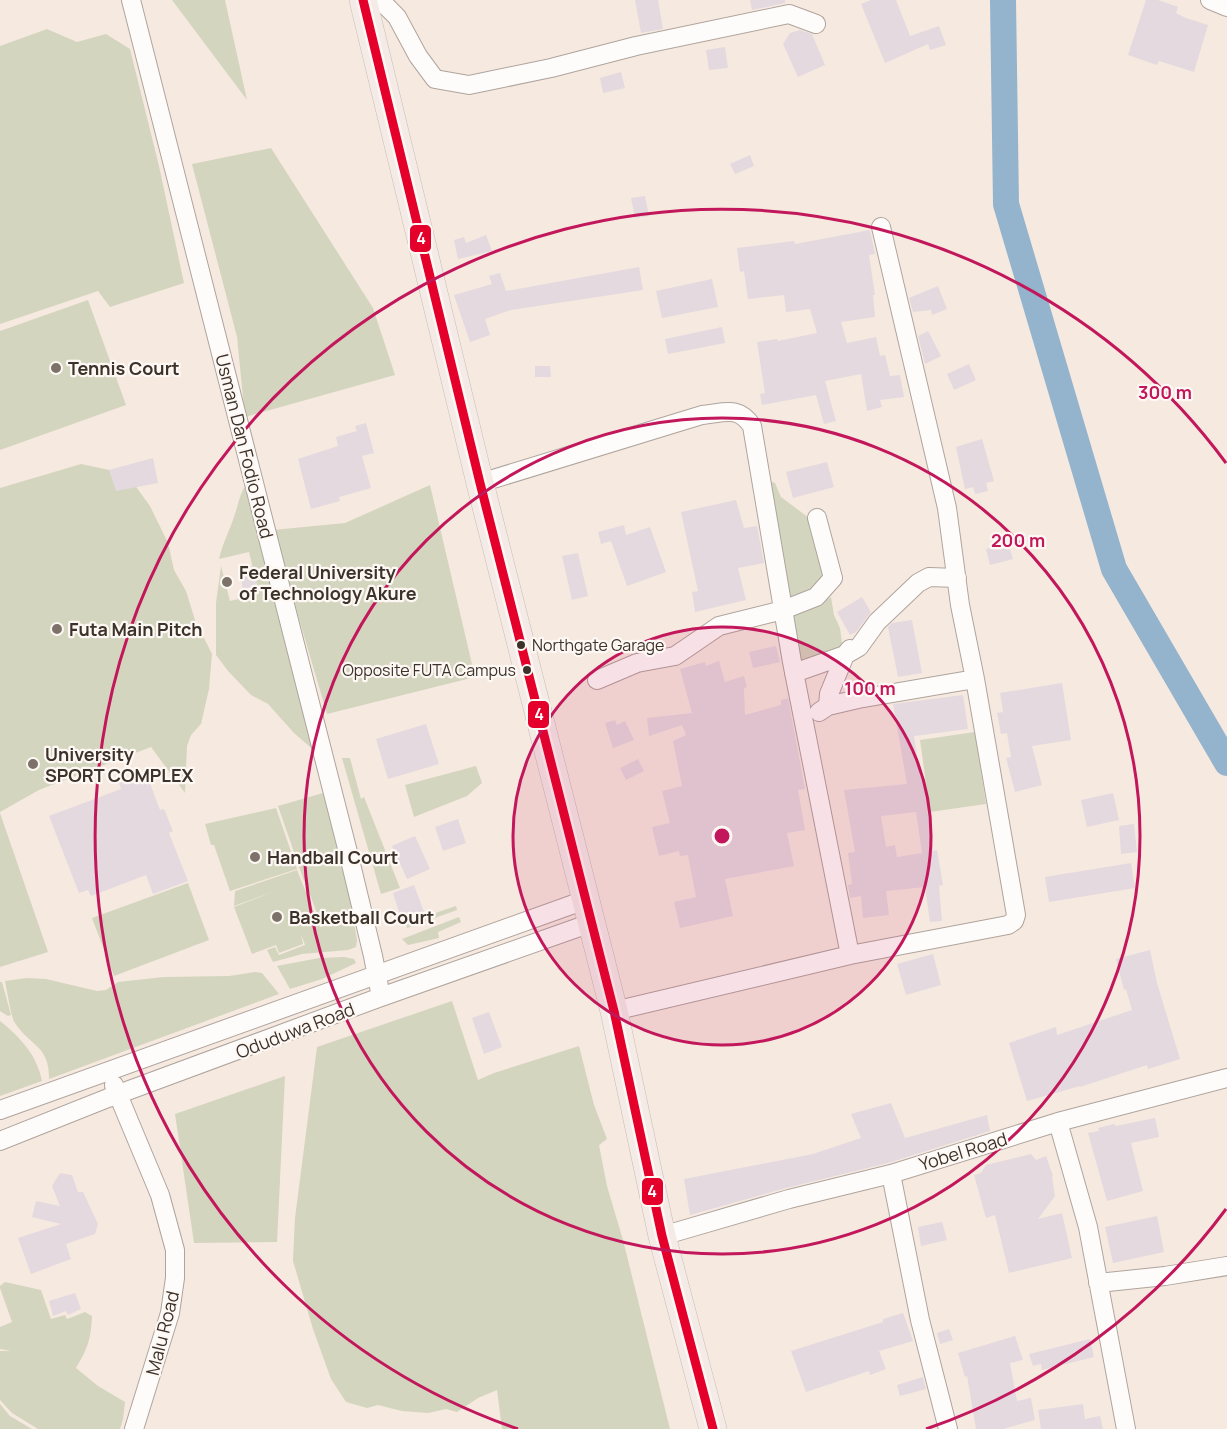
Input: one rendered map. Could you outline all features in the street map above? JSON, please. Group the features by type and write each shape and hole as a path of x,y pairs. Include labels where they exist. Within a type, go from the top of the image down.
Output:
{"highway":[{"path":"378,1 371,33 480,483 614,1011 662,1236 713,1429"}],"street":[{"name":"Usman Dan Fodio Road","path":"132,0 350,860 381,997"},
{"path":"1210,0 1227,7"},
{"path":"378,1 397,17 418,56 435,79 470,85 551,68 636,46 789,14 816,24"},
{"path":"614,1011 850,956 1008,926 1014,921 1016,915 965,632 947,508 881,227"},
{"path":"480,483 702,415 736,411 745,415 752,426 783,610 850,956"},
{"path":"597,680 637,663 675,656 719,626 783,610 816,597 833,578 817,518"},
{"path":"828,706 829,694 852,651 877,622 918,583 929,577 957,578"},
{"path":"795,673 852,651"},
{"path":"806,726 828,706 975,679"},
{"path":"0,1110 516,926 588,912"},
{"name":"Oduduwa Road","path":"0,1141 522,946 588,912"},
{"path":"516,926 522,946"},
{"name":"Malu Road","path":"109,1072 136,1133 169,1223 175,1250 175,1278 170,1313 134,1429"},
{"name":"Yobel Road","path":"662,1236 789,1199 891,1174 1058,1122 1227,1078"},
{"path":"1058,1122 1088,1227 1126,1429"},
{"path":"891,1174 920,1320 948,1429"},
{"path":"1098,1283 1227,1266"}],"green space":[{"path":"172,0 225,0 247,100"},
{"path":"47,29 77,42 106,34 130,49 159,166 184,283 110,307 98,291 0,324 0,46"},
{"path":"271,148 373,308 395,375 245,417 237,337 192,164"},
{"name":"Tennis Court","path":"88,300 126,405 0,450 0,331"},
{"path":"81,464 119,472 134,484 150,506 168,543 174,570 186,591 195,620 212,654 209,689 201,724 191,735 187,746 185,793 151,747 39,790 0,812 0,488"},
{"path":"764,479 775,483 781,497 813,521 830,579 786,606"},
{"path":"247,483 317,753 294,733 268,704 251,695 216,655 216,603 221,566 230,601 259,594 249,552 219,559 241,494"},
{"path":"430,485 475,677 327,714 273,530 345,523"},
{"path":"831,597 834,615 840,628 843,651 797,669 786,614 816,605"},
{"path":"975,732 986,804 930,812 920,740"},
{"path":"342,758 350,758 361,799 364,797 400,888 381,894"},
{"path":"476,766 482,783 467,796 414,817 405,785"},
{"path":"323,793 350,899 357,940 356,947 348,950 302,954 273,962 267,950 275,947 279,955 305,945 301,934 303,944 279,953 276,945 252,954 234,907 278,890 234,906 235,891 297,870 320,927 322,927 278,806"},
{"name":"Handball Court","path":"276,808 297,869 230,891 205,824"},
{"path":"0,813 48,952 0,967"},
{"path":"188,883 209,940 114,976 92,918"},
{"path":"456,906 457,910 407,928 406,923"},
{"path":"459,917 461,922 438,932 439,938 408,945 402,939"},
{"path":"319,958 354,959 356,963 322,979 290,989 277,966"},
{"path":"262,973 279,994 49,1079 43,1053 21,1031 14,1020 5,981 27,978 46,979 97,991 106,990 118,982 164,977 229,976"},
{"path":"0,982 2,982 11,1015 8,1016 0,1011"},
{"path":"452,1001 478,1080 579,1046 594,1105 607,1139 599,1145 607,1186 623,1240 670,1429 502,1429 497,1390 478,1398 457,1412 446,1409 428,1413 402,1411 378,1405 367,1408 346,1402 331,1379 313,1329 293,1261 295,1218 317,1047"},
{"path":"0,1021 27,1047 40,1072 42,1081 0,1096"},
{"path":"285,1076 277,1242 194,1243 175,1114"},
{"path":"5,1282 41,1290 51,1319 65,1315 67,1319 85,1312 92,1316 88,1343 76,1368 98,1386 125,1402 120,1429 38,1429 12,1413 0,1400 0,1351 11,1351 0,1349 0,1327 12,1322 0,1288"},
{"path":"0,1404 10,1416 32,1429 0,1429"}],"building":[{"path":"635,0 658,0 663,29 641,33"},
{"path":"750,0 785,0 785,3 752,10"},
{"path":"871,0 896,0 910,36 939,26 946,45 930,50 928,44 885,63 861,4"},
{"path":"1146,0 1158,0 1178,7 1176,13 1208,25 1194,72 1159,61 1157,65 1128,55"},
{"path":"800,30 812,34 825,65 798,77 783,44 790,33"},
{"path":"725,47 728,68 709,70 706,50"},
{"path":"621,72 625,88 603,93 600,78"},
{"path":"750,155 754,166 735,174 730,164"},
{"path":"645,196 649,216 635,218 631,198"},
{"path":"870,230 875,254 869,255 875,295 873,295 875,317 841,322 847,343 876,337 880,356 885,355 890,376 900,375 904,397 880,400 882,407 867,411 861,374 825,381 836,421 824,424 816,395 762,405 760,394 765,393 757,342 777,339 778,341 817,333 810,309 786,312 784,295 748,299 744,271 740,272 737,248 794,241 795,244"},
{"path":"486,235 492,251 458,259 454,240 464,237 466,243"},
{"path":"639,267 643,290 511,310 485,319 490,335 470,342 454,295 492,284 489,276 500,273 506,291"},
{"path":"712,279 718,307 662,318 656,291"},
{"path":"938,286 947,309 932,315 931,310 913,312 909,298"},
{"path":"722,327 725,343 668,354 665,339"},
{"path":"928,331 941,356 925,364 918,336"},
{"path":"969,364 976,380 954,390 947,374"},
{"path":"535,366 550,366 551,377 535,377"},
{"path":"366,423 374,453 362,456 371,488 339,497 340,501 311,509 298,459 338,446 336,437 357,431 355,426"},
{"path":"982,439 994,481 986,483 988,491 975,494 973,487 965,489 956,447"},
{"path":"153,458 158,483 116,491 109,470"},
{"path":"827,462 834,487 793,498 786,472"},
{"path":"736,500 744,528 757,526 764,563 738,568 746,600 695,612 692,592 698,591 681,512"},
{"path":"624,525 626,535 650,527 666,572 627,586 611,541 601,544 598,532"},
{"path":"1008,543 1013,559 990,565 986,549"},
{"path":"578,553 588,596 572,600 562,556"},
{"path":"252,566 257,586 243,589 239,569"},
{"path":"862,597 871,612 856,632 850,635 837,612"},
{"path":"912,620 922,673 898,677 888,627 892,623"},
{"path":"776,646 780,662 753,668 749,652"},
{"path":"719,661 725,682 744,676 747,687 744,688 745,715 781,705 781,700 788,698 805,789 798,790 805,830 787,833 794,866 725,879 733,916 680,928 674,902 696,897 688,855 680,856 679,851 659,856 652,827 670,823 662,791 682,786 673,741 686,735 682,725 649,736 647,718 692,713 680,669 705,662 706,666"},
{"path":"1062,683 1071,740 1032,746 1042,785 1015,792 1006,758 1011,757 1007,733 1001,734 997,713 1003,712 1000,693"},
{"path":"963,695 968,729 914,736 920,777 923,777 930,807 927,808 933,851 937,850 943,885 939,886 942,921 930,922 925,887 886,891 889,915 863,918 861,896 850,898 848,885 852,884 848,853 855,852 844,790 907,784 893,704","holes":["916,812 922,853 897,857 895,845 886,847 881,816"]},
{"path":"615,720 617,725 625,721 634,740 613,748 605,723"},
{"path":"426,724 439,764 388,779 376,739"},
{"path":"638,759 644,771 626,780 620,768"},
{"path":"131,778 134,784 148,778 160,810 164,809 173,831 169,833 188,881 153,894 146,875 91,896 88,890 79,893 49,816 121,789 119,783"},
{"path":"1113,793 1119,820 1087,827 1081,800"},
{"path":"458,819 466,843 443,851 435,827"},
{"path":"1134,824 1137,852 1121,854 1119,826"},
{"path":"415,836 430,869 407,879 392,846"},
{"path":"1131,863 1135,888 1049,902 1045,877"},
{"path":"414,885 424,912 402,921 393,893"},
{"path":"1150,950 1157,983 1180,1059 1148,1069 1147,1065 1080,1087 1027,1101 1009,1043 1056,1027 1057,1035 1132,1010 1116,959"},
{"path":"933,954 941,985 906,995 897,964"},
{"path":"489,1012 502,1047 484,1054 472,1018"},
{"path":"891,1103 905,1138 987,1115 990,1131 888,1163 690,1215 684,1179 813,1154 861,1138 851,1114"},
{"path":"1155,1118 1159,1137 1131,1143 1143,1191 1107,1201 1088,1133 1114,1124 1116,1126"},
{"path":"1031,1154 1036,1160 1046,1156 1053,1176 1055,1196 1038,1219 1062,1213 1072,1258 1009,1273 995,1215 986,1218 974,1175 981,1173 986,1165"},
{"path":"60,1173 72,1175 78,1192 83,1192 98,1224 95,1234 66,1244 71,1259 31,1274 18,1238 61,1224 32,1217 36,1201 60,1206 52,1186"},
{"path":"1157,1216 1164,1252 1113,1263 1105,1227"},
{"path":"942,1222 947,1240 921,1246 918,1227"},
{"path":"75,1293 81,1309 68,1315 66,1311 53,1316 49,1301"},
{"path":"903,1313 913,1341 879,1351 886,1369 870,1375 869,1371 806,1392 791,1351 883,1322 883,1319"},
{"path":"949,1329 953,1340 940,1344 937,1333"},
{"path":"1015,1336 1023,1360 1010,1363 1017,1401 1031,1398 1035,1420 1003,1429 976,1429 967,1376 965,1377 958,1353"},
{"path":"1090,1339 1094,1357 1042,1370 1041,1364 1033,1366 1029,1354"},
{"path":"923,1377 926,1389 900,1396 897,1385"},
{"path":"1083,1404 1085,1419 1100,1416 1103,1429 1041,1429 1038,1410"}],"waterway":[{"path":"1003,0 1006,204 1114,569 1227,763"}],"transit line":[{"name":"4","path":"363,0 480,483 614,1011 662,1236 713,1429"}],"place":[{"name":"Tennis Court","path":"56,368"},
{"name":"Federal University of Technology Akure","path":"227,582"},
{"name":"Futa Main Pitch","path":"57,629"},
{"name":"Northgate Garage","path":"521,645"},
{"name":"Opposite FUTA Campus","path":"527,670"},
{"name":"University SPORT COMPLEX","path":"33,764"},
{"name":"Handball Court","path":"255,857"},
{"name":"Basketball Court","path":"277,917"}]}
